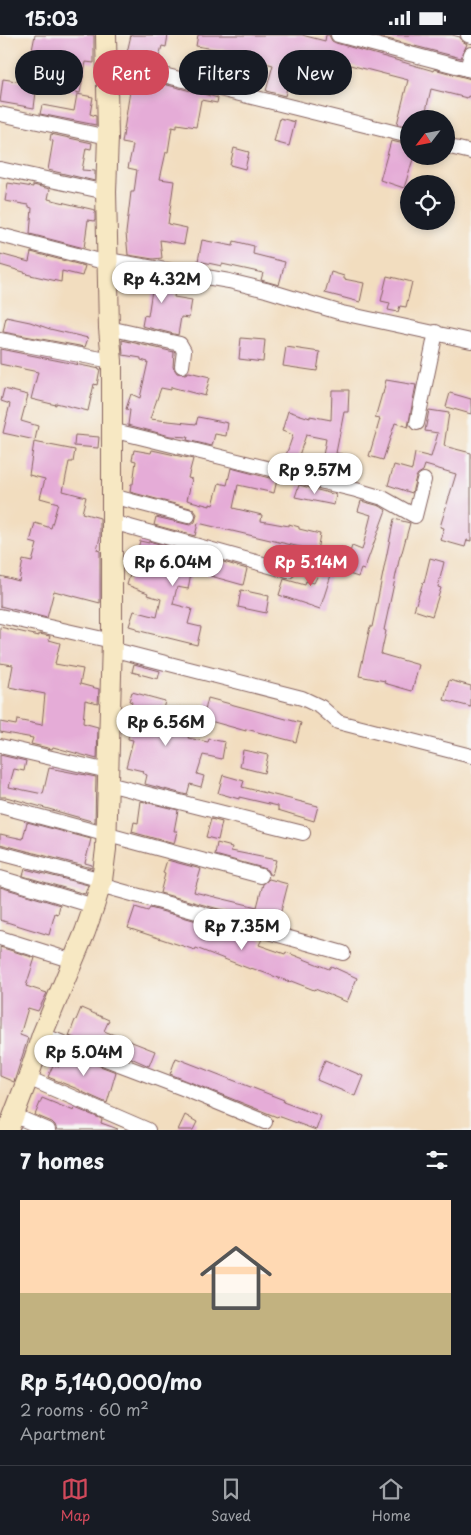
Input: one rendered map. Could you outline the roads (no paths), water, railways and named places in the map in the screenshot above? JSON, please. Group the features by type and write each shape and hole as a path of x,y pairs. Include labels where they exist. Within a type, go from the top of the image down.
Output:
{"street":[{"path":"106,35 106,50"},
{"path":"338,35 469,69 471,54"},
{"path":"169,77 400,134"},
{"path":"48,1130 11,1123 42,1035 94,906 101,882 107,835 111,645 112,361 106,192 107,95"},
{"path":"0,114 108,137"},
{"path":"455,148 471,152"},
{"path":"0,169 106,192"},
{"path":"0,235 108,261 229,281 342,313 471,341"},
{"path":"110,328 180,344 184,351 182,366"},
{"path":"417,423 436,332"},
{"path":"0,340 112,361"},
{"path":"112,430 356,490 383,498 415,516 424,481"},
{"path":"112,496 188,517"},
{"path":"112,522 288,571"},
{"path":"0,617 111,645 302,698 321,707 338,722 471,756"},
{"path":"0,746 303,833"},
{"path":"0,806 261,876"},
{"path":"0,853 343,953"},
{"path":"0,878 94,906"},
{"path":"0,938 73,961"},
{"path":"42,1035 186,1089 265,1122"},
{"path":"28,1078 148,1130"}]}
